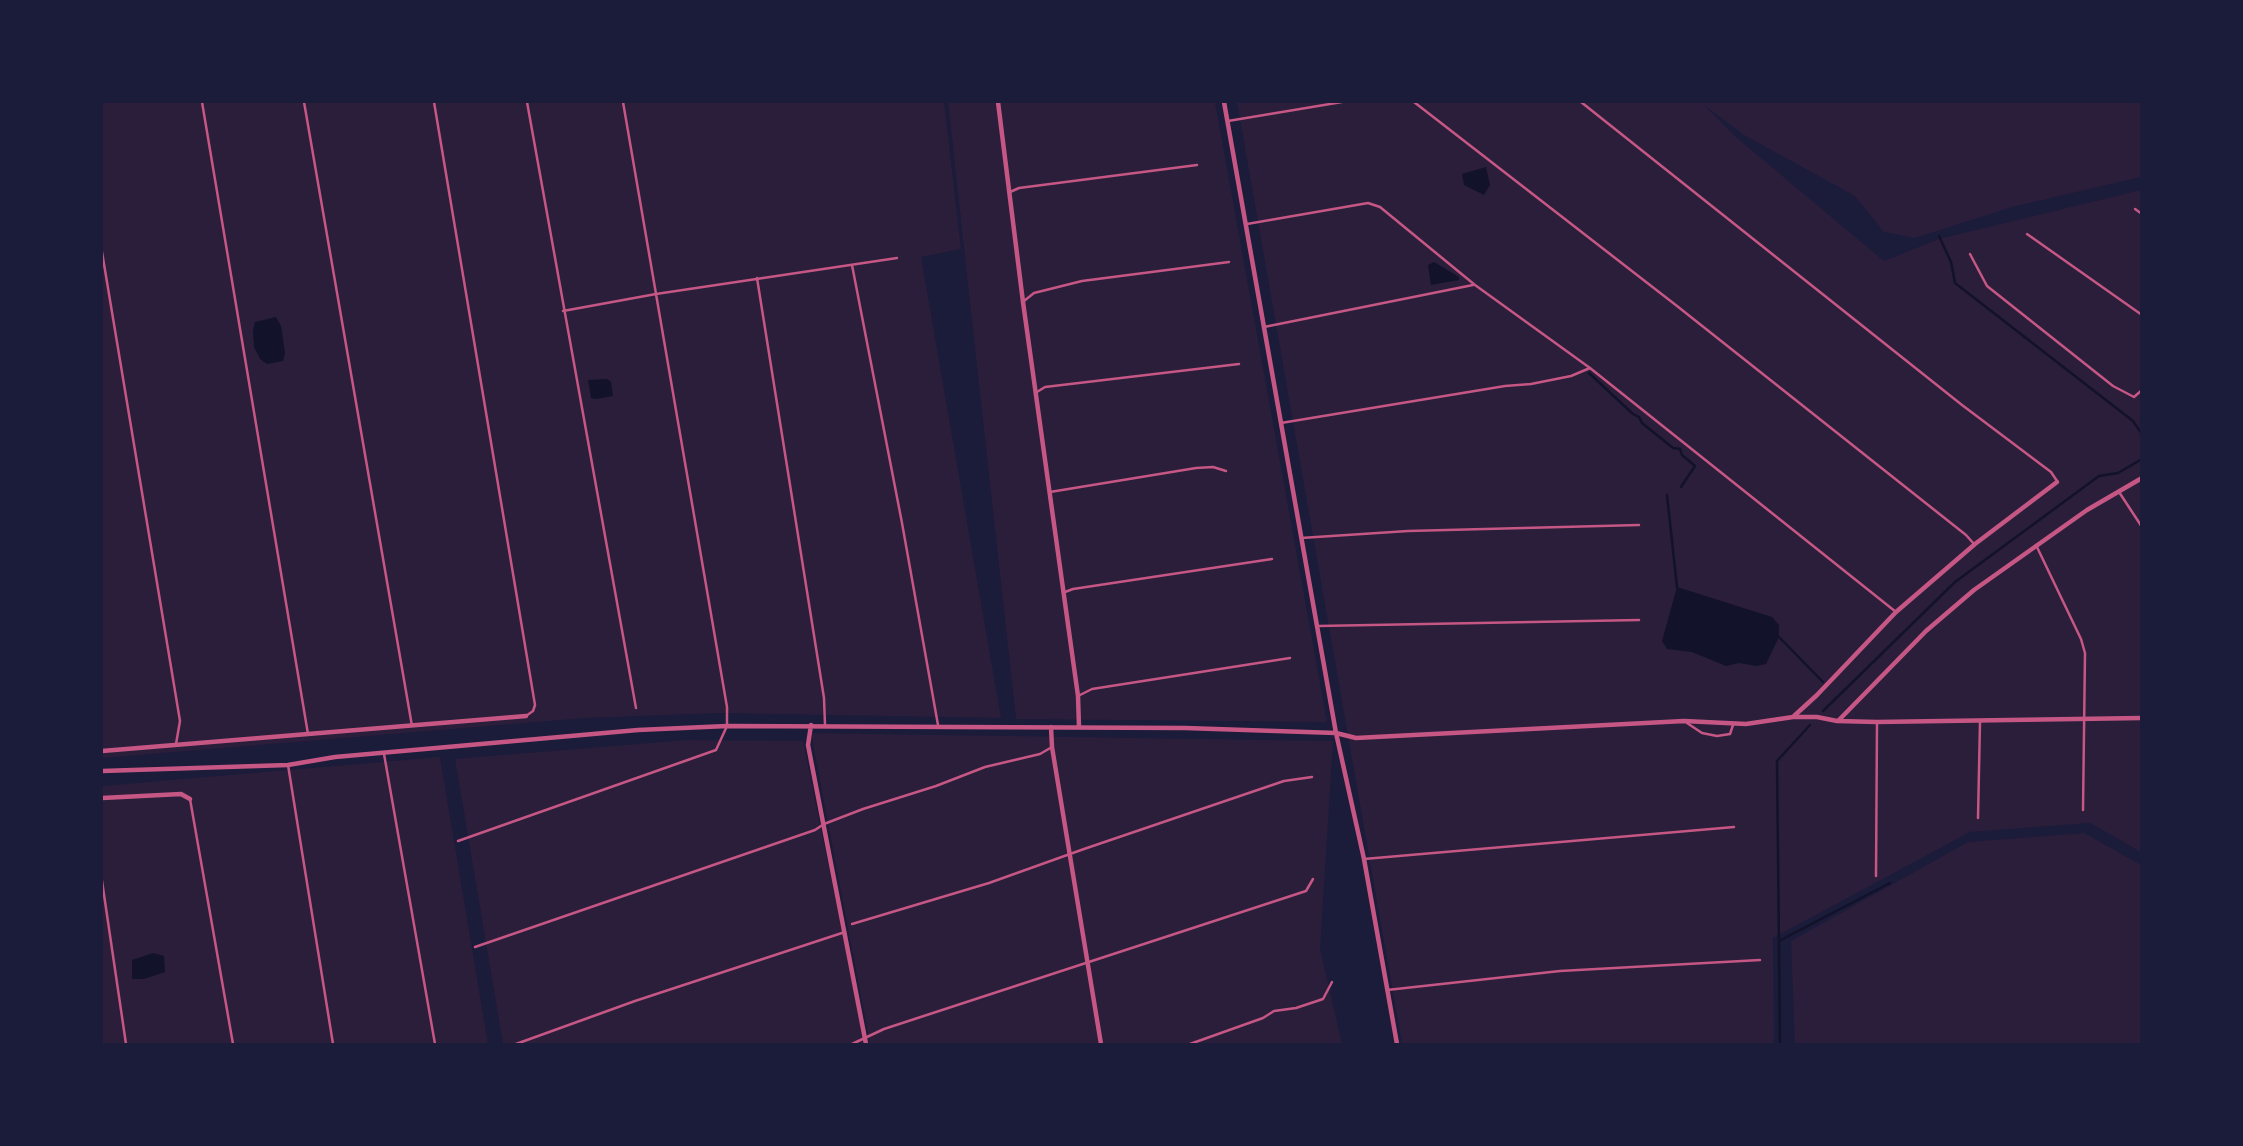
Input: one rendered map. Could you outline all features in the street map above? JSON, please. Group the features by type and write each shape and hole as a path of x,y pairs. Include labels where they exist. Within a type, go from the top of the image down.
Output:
{"street":[{"path":"998,102 1078,695 1079,727"},
{"path":"1224,102 1336,733 1364,859 1397,1045"},
{"path":"1837,721 1926,631 1974,590 2036,545 2141,478"},
{"path":"1793,717 1895,612 1975,544 2057,482"},
{"path":"102,751 526,716"},
{"path":"102,771 288,765 335,757 638,730 727,726 1079,727 1336,733 1356,738 1684,721 1768,722 1793,717 1877,722 2141,718"},
{"path":"811,725 808,746 866,1042"},
{"path":"1051,727 1052,747 1101,1045"},
{"path":"102,798 181,794 190,799"}],"lane":[{"path":"202,102 308,734"},
{"path":"304,102 412,726"},
{"path":"434,102 535,705 533,712 526,716"},
{"path":"527,102 636,708"},
{"path":"458,841 716,750 727,726 725,693 624,102 629,102"},
{"path":"1228,121 1342,102"},
{"path":"1414,102 1975,544"},
{"path":"1581,102 1962,405 2051,472 2057,482"},
{"path":"1009,192 1019,188 1197,165"},
{"path":"1247,225 1368,203 1380,207 1475,285 1590,368 1895,612"},
{"path":"2135,209 2141,214"},
{"path":"2027,234 2141,315"},
{"path":"102,252 180,721 176,744"},
{"path":"1970,254 1987,286 2102,378 2134,397 2141,390"},
{"path":"563,311 656,294 897,258"},
{"path":"1023,302 1034,293 1082,281 1229,262"},
{"path":"852,265 938,726"},
{"path":"757,278 824,698 825,725"},
{"path":"1264,327 1475,285"},
{"path":"1037,392 1045,387 1239,364"},
{"path":"1281,423 1531,384 1571,376 1590,368"},
{"path":"1049,492 1196,468 1213,467 1226,471"},
{"path":"2119,492 2141,527"},
{"path":"1301,538 1421,530 1639,525"},
{"path":"2036,545 2081,639 2085,653 2083,810"},
{"path":"1064,593 1073,589 1272,559"},
{"path":"1318,626 1639,620"},
{"path":"1078,695 1092,689 1290,658"},
{"path":"1684,721 1702,733 1717,737 1730,734 1734,723"},
{"path":"1876,876 1877,722"},
{"path":"1978,818 1980,722"},
{"path":"475,947 815,830 824,824 985,767 1040,754 1052,747"},
{"path":"384,754 435,1045"},
{"path":"288,765 333,1045"},
{"path":"852,924 989,883 1284,782 1312,777"},
{"path":"190,799 233,1045"},
{"path":"1364,859 1734,827"},
{"path":"852,1045 866,1042 884,1029 1306,891 1313,879"},
{"path":"102,880 127,1045"},
{"path":"516,1045 635,1000 845,932"},
{"path":"1387,990 1560,971 1760,960"},
{"path":"1190,1045 1263,1018 1274,1011 1322,999 1332,982"}],"shaded area":[{"path":"102,102 944,102 961,249 921,257 1001,718 720,713 585,718 102,758"},
{"path":"948,102 1215,102 1327,722 1016,719"},
{"path":"1237,102 2141,102 2141,177 2012,207 1915,238 1884,232 1855,196 1744,135 1704,105 1737,138 1884,261 1939,239 2141,190 2141,852 2090,823 1970,832 1773,938 1774,1044 1402,1044"},
{"path":"1486,167 1490,185 1484,195 1464,185 1462,174"},
{"path":"1434,262 1459,277 1459,280 1431,285 1428,265"},
{"path":"276,317 281,326 285,353 283,361 267,364 260,359 254,347 253,331 255,322"},
{"path":"607,379 611,382 613,396 591,398 588,380"},
{"path":"1677,587 1772,617 1779,625 1779,637 1766,664 1757,666 1739,663 1726,666 1692,652 1667,649 1662,641"},
{"path":"811,733 1333,741 1320,949 1342,1044 870,1044"},
{"path":"686,740 803,741 865,1044 503,1044 455,759"},
{"path":"440,757 488,1044 102,1044 102,786"},
{"path":"2084,833 2141,865 2141,1044 1795,1044 1791,941 1968,842"},
{"path":"153,953 164,956 165,972 144,979 132,979 132,960"}],"waterway":[{"path":"1939,236 1951,262 1955,283 2133,421 2142,434"},
{"path":"1589,373 1639,417 1642,423 1673,448 1680,449 1682,455 1695,466 1681,487"},
{"path":"1823,711 1955,582 2099,476 2118,473 2142,459"},
{"path":"1667,495 1677,587"},
{"path":"1779,637 1823,682"},
{"path":"1780,1044 1777,761 1810,725"},
{"path":"1779,941 1890,883"}]}
